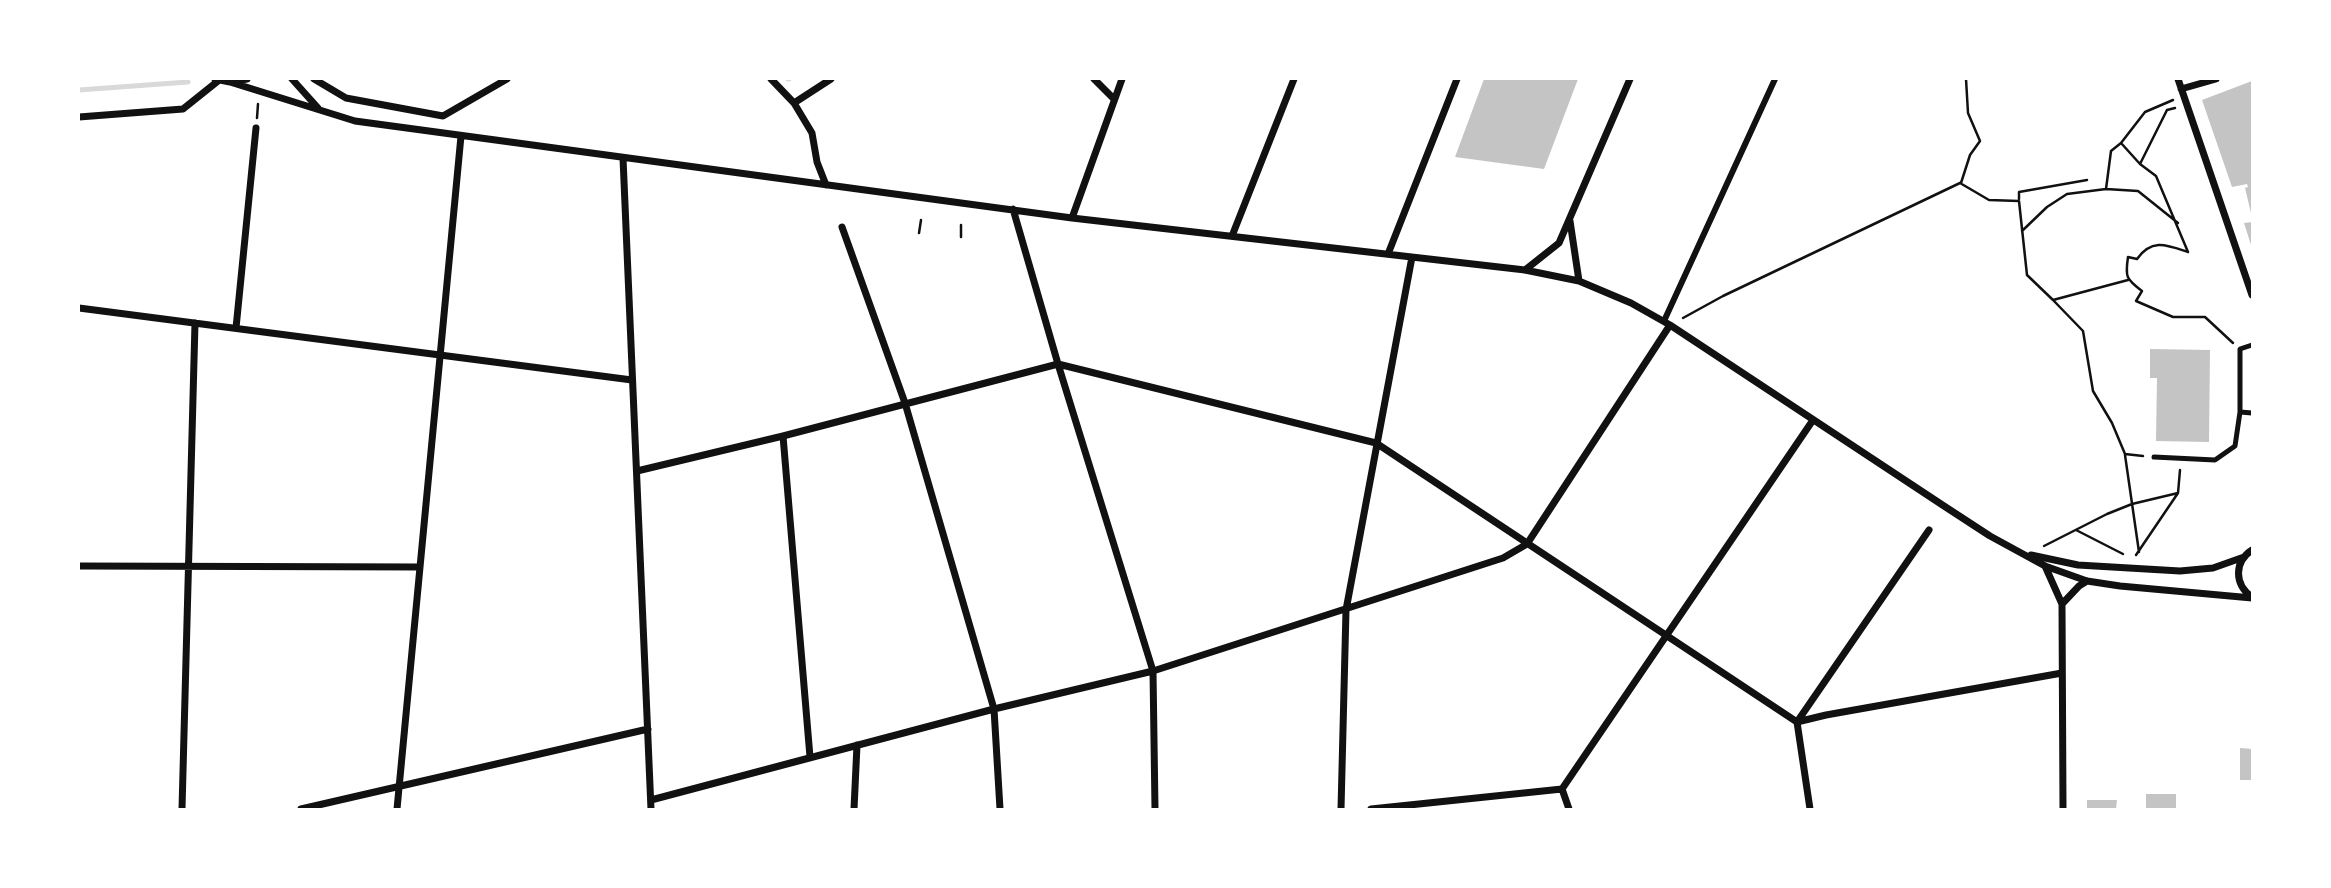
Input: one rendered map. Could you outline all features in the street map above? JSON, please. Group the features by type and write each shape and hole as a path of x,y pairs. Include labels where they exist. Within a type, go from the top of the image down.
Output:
{"street":[{"path":"230,82 247,79"},
{"path":"292,79 318,109"},
{"path":"314,79 346,98 443,116 507,79"},
{"path":"771,79 794,103 812,133 817,162 826,185"},
{"path":"794,103 831,79"},
{"path":"1094,79 1114,99"},
{"path":"1072,218 1122,79"},
{"path":"1232,236 1294,79"},
{"path":"1388,254 1457,79"},
{"path":"1525,270 1559,243 1630,79"},
{"path":"651,800 994,709 1153,671 1503,558 1527,544 1667,323 1775,79"},
{"path":"2178,79 2252,295"},
{"path":"2181,89 2216,79"},
{"path":"79,117 183,108 217,80 355,121 1072,218 1525,270 1579,281 1631,303 1667,323 1978,528 2045,566 2087,580 2120,586 2252,597"},
{"path":"236,328 256,128"},
{"path":"397,809 461,136"},
{"path":"623,158 651,809"},
{"path":"1013,209 1058,365 1153,671 1155,809"},
{"path":"1570,220 1579,281"},
{"path":"842,227 905,403 994,709 1000,809"},
{"path":"1341,809 1346,610 1412,257"},
{"path":"79,308 632,380"},
{"path":"182,809 195,323"},
{"path":"637,471 1058,365 1376,443 1797,722 1839,712 2062,673"},
{"path":"1371,809 1562,789 1813,420"},
{"path":"783,436 810,757"},
{"path":"1810,809 1797,722 1929,530"},
{"path":"2252,550 2239,565 2238,576 2241,585 2252,597"},
{"path":"2023,553 2078,565 2180,571 2213,568 2244,557"},
{"path":"79,566 420,567"},
{"path":"2045,566 2062,604 2063,809"},
{"path":"2062,604 2087,580"},
{"path":"301,809 648,729"},
{"path":"854,809 857,745"},
{"path":"1562,789 1569,809"}],"lane":[{"path":"2154,457 2215,460 2235,446 2240,412 2240,349 2252,345"},
{"path":"2240,412 2252,413"}],"path":[{"path":"1667,323 1961,183 1970,155 1980,141 1968,113 1966,79"},
{"path":"256,128 260,91"},
{"path":"2106,189 2111,151 2121,143 2144,112 2173,100"},
{"path":"2140,164 2167,110 2175,108"},
{"path":"2121,143 2140,164 2156,176 2189,252 2156,244 2144,249 2137,259 2128,257 2128,280 2142,291 2136,301 2173,317 2206,317 2234,344"},
{"path":"2087,180 2019,191 2026,275 2083,331 2093,391 2112,423 2125,454 2139,552"},
{"path":"1961,183 1989,200 2019,201"},
{"path":"2022,231 2047,206 2067,194 2106,189 2138,191 2178,223"},
{"path":"919,233 921,220"},
{"path":"961,225 961,237"},
{"path":"2053,300 2128,280"},
{"path":"2125,454 2154,457"},
{"path":"2136,556 2178,493 2182,460"},
{"path":"2044,546 2106,513 2178,493"},
{"path":"2076,530 2127,557 2130,567"}],"building":[{"path":"1484,79 1578,79 1544,169 1455,157"},
{"path":"2252,81 2251,213 2245,188 2248,187 2247,184 2232,187 2202,100"},
{"path":"2252,222 2252,248 2244,223"},
{"path":"2150,349 2210,350 2209,442 2156,441 2157,378 2150,378"},
{"path":"2240,748 2252,749 2252,780 2240,780"},
{"path":"2146,794 2176,794 2176,809 2146,809"},
{"path":"2087,800 2117,800 2116,809 2087,809"}],"waterway":[{"path":"79,90 188,82"}]}
